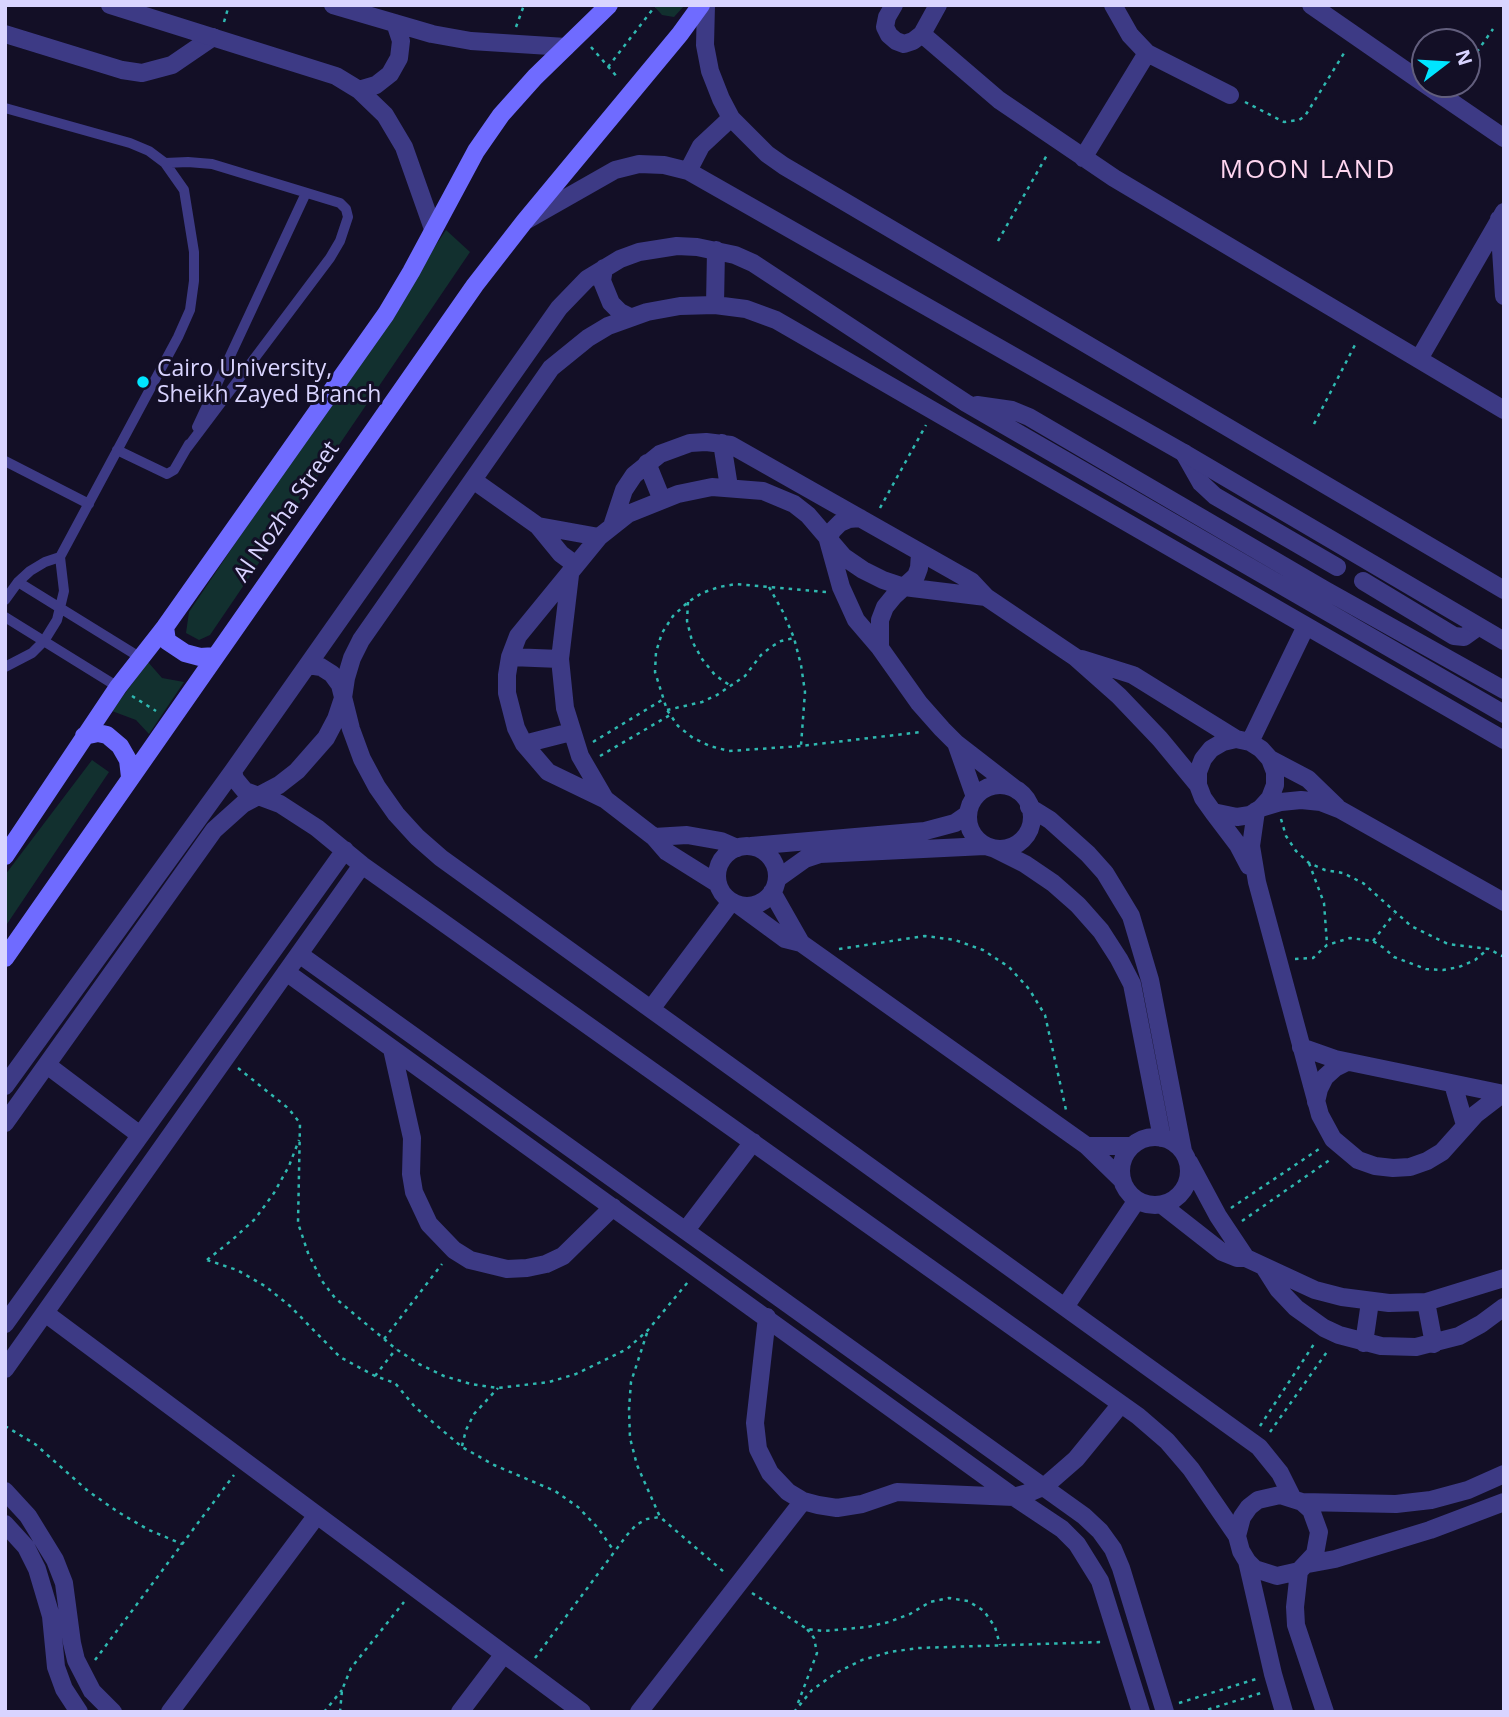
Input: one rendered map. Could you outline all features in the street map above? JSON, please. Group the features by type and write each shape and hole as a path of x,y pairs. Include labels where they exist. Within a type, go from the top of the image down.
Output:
{"main road":[{"name":"Al Nozha Street","path":"5,856 118,687 165,627 386,314 476,150 501,115 609,5"},
{"name":"Al Nozha Street","path":"5,958 475,285 703,5"},
{"path":"165,627 167,641 185,653 200,657 216,656"},
{"path":"84,736 98,733 107,735 120,746 128,760 130,777"}],"street":[{"path":"110,5 336,76 359,90 385,115 404,147 433,229"},
{"path":"333,5 432,34 471,41 566,47"},
{"path":"703,5 705,45 710,71 720,99 731,118 759,147 784,166 1504,590"},
{"path":"894,5 885,27 889,35 904,44 922,34 939,5"},
{"path":"1311,5 1411,74"},
{"path":"1115,6 1130,35 1147,53 1230,96"},
{"path":"359,90 376,85 390,74 395,66 401,40 395,23"},
{"path":"5,34 122,71 142,73 172,65 213,37"},
{"path":"922,34 999,100 1055,140 1504,410"},
{"path":"1083,158 1147,53"},
{"path":"1445,98 1504,138"},
{"path":"688,171 701,146 731,118"},
{"path":"524,222 615,170 639,164 664,164 688,171 1184,453 1504,640"},
{"path":"1419,359 1502,215"},
{"path":"1502,215 1504,296"},
{"path":"5,1086 233,771 559,308 587,279 604,268 620,259 658,247 687,246 716,250 753,263 966,403 1504,714"},
{"path":"715,305 716,250"},
{"path":"604,268 603,281 611,303 630,317"},
{"path":"5,1123 214,830 228,816 279,785 313,756 326,738 343,698 349,668 361,640 551,369 588,338 630,317 680,306 715,305 746,309 776,320 1504,740"},
{"path":"966,403 1012,410 1029,416 1325,590 1504,690"},
{"path":"613,523 624,490 646,463 667,450 690,443 732,445 971,581 986,597 1075,657 1140,717 1198,785 1203,798 1238,845 1256,882"},
{"path":"722,443 729,487"},
{"path":"1184,453 1200,483 1215,496 1337,567"},
{"path":"646,463 662,500"},
{"path":"473,480 538,526 573,570 562,629 560,659 565,708 582,758 606,800"},
{"path":"718,884 667,852 653,837 606,800 548,772 524,744 510,711 507,693 510,657 518,636 598,537 613,523 645,506 695,490 729,487 763,491 794,504 820,527 828,540 844,556 883,580 904,587 986,597"},
{"path":"865,521 840,523 828,540 843,593 856,620 942,729 1018,791 1029,807 1070,836 1105,873 1131,916 1162,1138"},
{"path":"538,526 598,537"},
{"path":"1325,590 1346,547"},
{"path":"880,648 880,620 885,607 911,582 919,568 920,553"},
{"path":"1351,604 1373,563"},
{"path":"1363,581 1454,636 1464,637 1478,626"},
{"path":"1243,741 1306,626"},
{"path":"510,657 560,659"},
{"path":"1075,657 1133,675 1261,749 1270,759 1308,779 1339,809"},
{"path":"308,665 321,667 332,674 340,685 351,729 362,759 377,787 396,814 441,858 1255,1444 1280,1473 1297,1500 1311,1510 1319,1532 1319,1543 1304,1567 1295,1607 1297,1625 1325,1712"},
{"path":"524,744 571,732"},
{"path":"1198,785 1198,772 1203,759 1212,749 1223,742 1243,741"},
{"path":"956,743 975,797"},
{"path":"1270,759 1275,772 1275,785 1270,798 1259,810 1251,846 1256,882 1325,1128 1338,1144 1358,1160 1375,1166 1410,1167 1442,1152 1455,1140 1465,1125 1503,1094"},
{"path":"233,771 239,785 252,794 260,795 299,815 362,865 1121,1404 1167,1440 1191,1469 1237,1536 1247,1561 1284,1712"},
{"path":"1018,791 1010,787 991,786 975,797 968,814 972,833 990,847 1044,876 1078,905 1141,982 1189,1179 1179,1196 1162,1205 1145,1204 1130,1195 1122,1180 1087,1146 808,948 785,939 723,894 718,884 717,869 724,856 744,847 854,844 990,847 1013,846 1021,841 1031,825 1029,807"},
{"path":"1213,812 1237,817 1281,802 1321,802 1339,809 1504,902"},
{"path":"736,904 758,904 804,859 854,844 925,831 955,822 968,814"},
{"path":"653,837 696,836 765,852 771,857 775,886 808,948"},
{"path":"5,1324 345,850"},
{"path":"5,1369 362,865"},
{"path":"651,1009 736,904"},
{"path":"299,954 1084,1516 1100,1531 1113,1549 1121,1568 1164,1710"},
{"path":"286,972 1062,1529 1077,1544 1100,1581 1141,1712"},
{"path":"1301,1047 1347,1062 1503,1094"},
{"path":"393,1049 412,1138 411,1174 414,1192 429,1224 454,1250 470,1259 508,1269 545,1264 563,1256 613,1207"},
{"path":"1316,1102 1325,1077 1347,1062"},
{"path":"47,1065 140,1135"},
{"path":"1453,1084 1465,1125"},
{"path":"1122,1180 1124,1158 1132,1146 1142,1140 1162,1138 1177,1145 1246,1258"},
{"path":"686,1230 754,1142"},
{"path":"1087,1146 1132,1146"},
{"path":"1065,1307 1137,1200"},
{"path":"1162,1205 1222,1252 1237,1258 1246,1258 1315,1290 1370,1302 1426,1302 1504,1278"},
{"path":"1264,1267 1278,1289 1296,1308 1332,1332 1364,1343 1399,1348 1434,1344 1481,1324 1504,1307"},
{"path":"1364,1343 1370,1302"},
{"path":"1426,1302 1434,1344"},
{"path":"45,1313 582,1712"},
{"path":"767,1317 755,1423 758,1449 770,1472 788,1492 803,1502 837,1508 862,1504 897,1492 1014,1497 1045,1486 1076,1459 1121,1404"},
{"path":"1237,1536 1242,1517 1258,1500 1269,1496 1297,1500 1396,1504 1431,1500 1468,1490 1504,1474"},
{"path":"5,1492 28,1516 55,1560 64,1583 72,1643 83,1676 92,1691 113,1712"},
{"path":"639,1712 803,1502"},
{"path":"1247,1561 1266,1574 1289,1575 1304,1567 1430,1530 1504,1502"},
{"path":"170,1712 317,1515"},
{"path":"5,1524 26,1547 37,1569 51,1616 56,1667 64,1689 79,1712"},
{"path":"460,1712 504,1654"}],"lane":[{"path":"5,108 130,143 149,151 165,163 184,190 194,251 190,310 60,557 64,574 61,608 52,631 32,653 5,667"},
{"path":"165,163 212,164 340,203 346,209 348,218 340,241 187,447"},
{"path":"117,450 167,474 174,470 306,193"},
{"path":"5,461 89,504"},
{"path":"5,600 18,582 45,562 60,557"},
{"path":"18,582 141,658"},
{"path":"5,617 118,687"}],"path":[{"path":"509,43 524,5"},
{"path":"608,67 656,5"},
{"path":"1481,46 1493,29"},
{"path":"581,33 608,67 633,92"},
{"path":"1230,96 1284,122 1298,120 1305,116 1355,35"},
{"path":"998,241 1055,140"},
{"path":"1314,424 1364,327"},
{"path":"865,521 934,410"},
{"path":"843,593 736,584 702,593 688,602 673,616 656,652 655,672 662,700 670,715 678,726 693,738 719,748 748,751 942,729"},
{"path":"769,587 794,638 801,665 804,692 801,746"},
{"path":"688,602 687,621 697,650 715,675 732,687"},
{"path":"667,710 702,702 732,687 771,647 780,641 794,638"},
{"path":"118,687 170,720"},
{"path":"582,758 662,700"},
{"path":"582,758 670,715"},
{"path":"1281,802 1281,820 1286,836 1296,851 1310,863 1325,870 1343,873 1363,883 1394,914 1410,926 1438,940 1468,948 1489,949 1504,957"},
{"path":"1310,863 1324,903 1327,945"},
{"path":"1373,942 1394,914"},
{"path":"808,948 925,936 955,940 983,950 1009,967 1029,989 1045,1015 1072,1135"},
{"path":"1313,958 1327,945 1350,938 1373,942 1394,957 1426,969 1443,970 1475,960 1489,949"},
{"path":"225,1058 295,1115 300,1124 298,1223 308,1253 322,1281 335,1298 396,1349 444,1376 498,1388 549,1382 576,1374 627,1349 648,1330 699,1268"},
{"path":"301,1137 284,1175 255,1219 206,1259 237,1270 265,1286 290,1306 340,1357 375,1377 395,1383 415,1407 462,1447 495,1465 555,1491 578,1507 598,1528 614,1551"},
{"path":"1223,1224 1338,1144"},
{"path":"1223,1224 1338,1144"},
{"path":"384,1339 454,1250"},
{"path":"648,1330 632,1382 629,1409 631,1438 637,1465 660,1517 739,1584 807,1629 814,1638 817,1653 793,1712"},
{"path":"1255,1444 1332,1332"},
{"path":"1255,1444 1332,1332"},
{"path":"375,1377 396,1349"},
{"path":"462,1447 474,1414 498,1388"},
{"path":"5,1426 35,1444 88,1491 118,1512 149,1530 182,1544"},
{"path":"83,1676 244,1461"},
{"path":"526,1670 636,1525 647,1519 660,1517"},
{"path":"324,1712 342,1690 351,1668 415,1588"},
{"path":"807,1629 824,1631 867,1628 910,1614 930,1602 949,1598 968,1601 984,1611 995,1627 1000,1645"},
{"path":"796,1706 812,1690 836,1673 862,1660 890,1652 918,1648 1119,1641"},
{"path":"1164,1710 1275,1681"},
{"path":"1200,1712 1275,1681"},
{"path":"340,1712 342,1690"}],"green space":[{"path":"653,5 685,5 674,17 662,15"},
{"path":"446,230 470,252 210,635 199,640 186,633 189,612"},
{"path":"148,662 162,678 184,682 149,734 136,720 112,711"},
{"path":"92,760 109,772 5,927 5,875"}],"place":[{"name":"Cairo University, Sheikh Zayed Branch","path":"143,382"}],"district":[{"name":"MOON LAND","path":"1308,171"}]}
